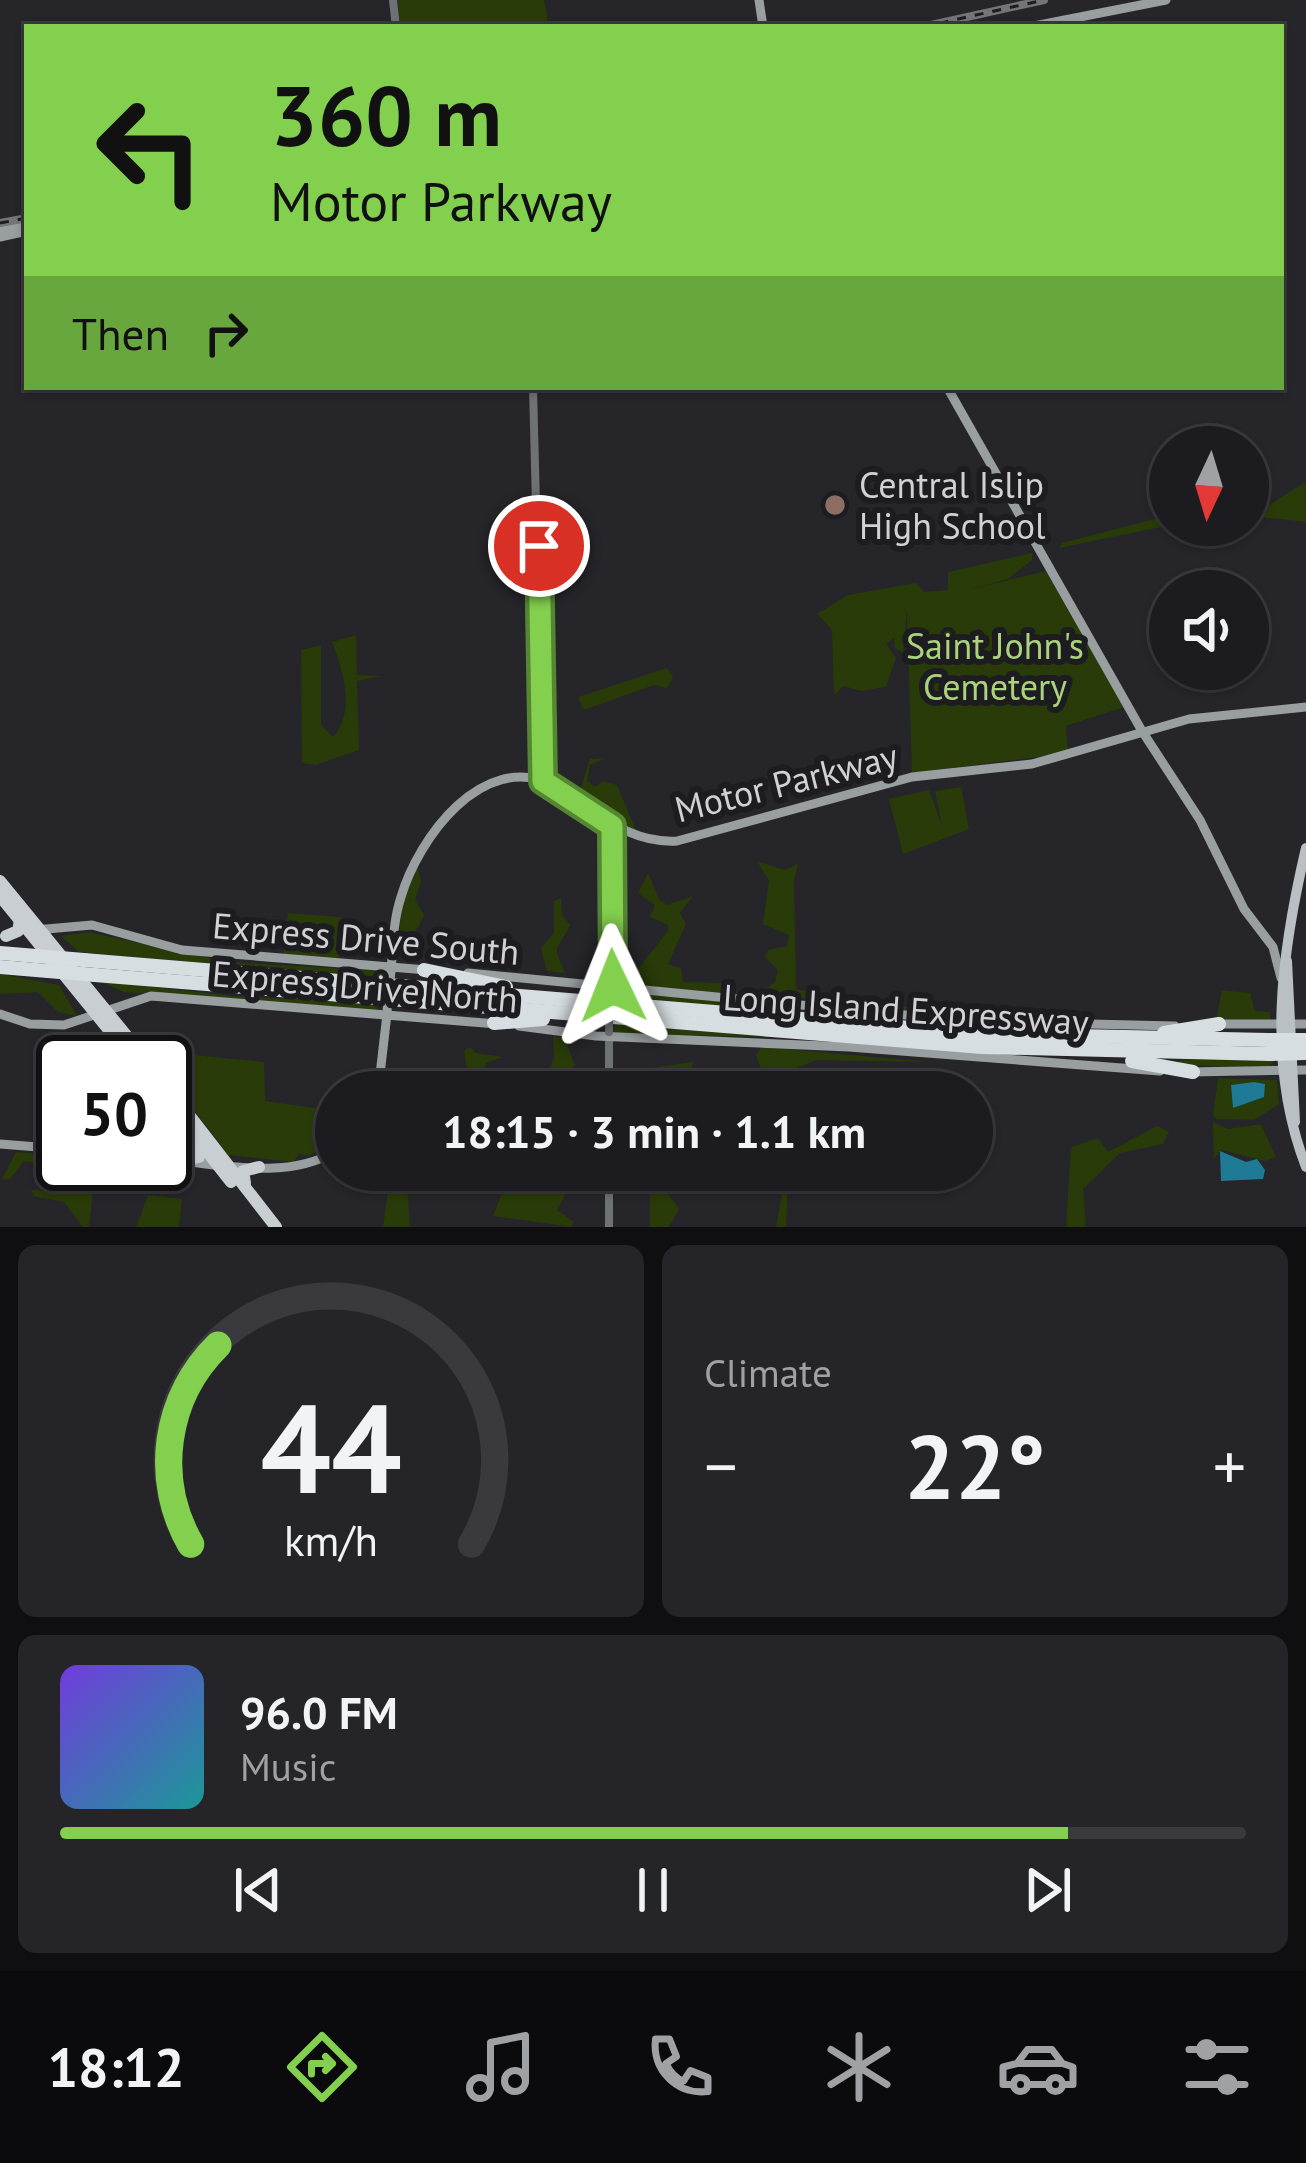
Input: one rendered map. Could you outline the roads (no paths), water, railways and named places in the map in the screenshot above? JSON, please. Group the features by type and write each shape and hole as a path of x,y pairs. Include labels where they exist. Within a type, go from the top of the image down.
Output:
{"highway":[{"path":"0,881 124,1035"},
{"path":"0,896 37,930"},
{"path":"3,936 20,929 20,918"},
{"name":"Long Island Expressway","path":"0,953 1305,1053"},
{"name":"Long Island Expressway","path":"0,967 1092,1053 1269,1047 1305,1040"},
{"path":"424,970 582,1001"},
{"path":"104,1013 118,1035"},
{"path":"494,1023 624,1018"},
{"path":"1116,1040 1219,1024"},
{"path":"1092,1053 1192,1072"},
{"path":"192,1122 266,1227"},
{"path":"192,1131 276,1227"},
{"path":"257,1205 241,1177 259,1167"}],"main road":[{"path":"1044,24 1166,0"},
{"path":"949,390 1278,958 1288,1071 1298,1144 1306,1167"},
{"name":"Motor Parkway","path":"543,781 612,826 646,840 677,841 912,777 1032,764 1189,719 1306,707"},
{"path":"380,1071 406,884 447,818 488,783 509,777 543,781"},
{"path":"1281,978 1283,942 1306,848"},
{"name":"Express Drive South","path":"3,936 92,925 182,950 967,1021 1306,1024"},
{"path":"1262,930 1283,942"},
{"path":"1283,942 1290,1002 1286,1024"},
{"path":"1283,942 1290,1002"},
{"name":"Express Drive North","path":"0,1015 48,1026 104,1013 136,999 175,997 609,1034 1192,1072 1306,1070"},
{"path":"0,1144 36,1147"},
{"path":"192,1160 295,1167 315,1159"}],"street":[{"path":"533,390 543,781"},
{"path":"609,1071 612,826"},
{"path":"608,1227 609,1191"}],"water":[{"path":"321,924 330,936 325,947 298,946 303,928"},
{"path":"1265,1084 1264,1097 1233,1108 1231,1085"},
{"path":"1220,1151 1246,1162 1257,1159 1265,1170 1263,1179 1221,1181"}],"railway":[{"path":"936,24 1044,0"},
{"path":"0,223 24,219"}],"place":[{"name":"Central Islip High School","path":"835,505"}],"park label":[{"name":"Saint John's Cemetery","path":"995,666"}]}
